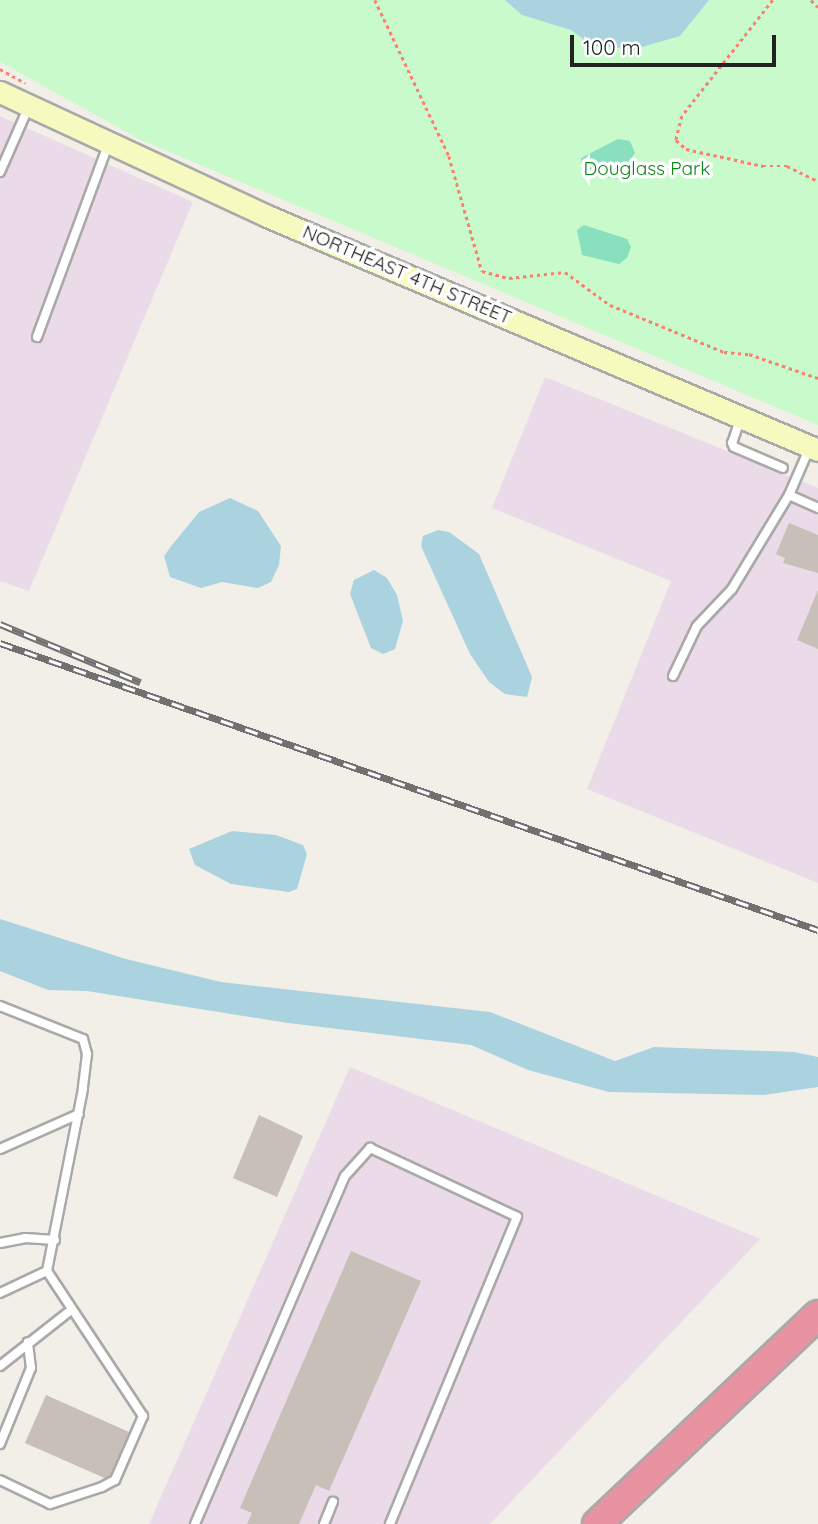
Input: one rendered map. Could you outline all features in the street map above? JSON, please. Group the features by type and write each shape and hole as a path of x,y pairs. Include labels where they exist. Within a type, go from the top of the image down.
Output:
{"highway":[{"path":"597,1524 818,1315"}],"street":[{"name":"NORTHEAST 4TH STREET","path":"0,92 108,145 814,448"}],"lane":[{"path":"0,172 29,106"},
{"path":"37,337 108,145"},
{"path":"741,417 733,437 734,447 783,468"},
{"path":"673,677 697,626 732,589 814,448"},
{"path":"789,495 818,508"},
{"path":"0,1006 83,1039 87,1054 79,1114 47,1271 70,1311 143,1416 115,1479 102,1487 50,1504 0,1480"},
{"path":"0,1149 79,1114"},
{"path":"195,1524 345,1177 370,1148 517,1217 390,1524"},
{"path":"0,1243 25,1238 55,1240"},
{"path":"0,1293 47,1271"},
{"path":"0,1366 70,1311"},
{"path":"0,1444 32,1368 28,1342"},
{"path":"324,1524 334,1502"}],"path":[{"path":"375,0 449,156 482,271 509,278 565,272 610,305 724,352 749,354 818,378"},
{"path":"773,0 682,116 676,140 686,149 763,166 787,166 818,181"},
{"path":"811,0 818,7"}],"shaded area":[{"path":"0,116 193,202 29,591 0,581"},
{"path":"545,377 818,488 818,883 587,789 671,581 492,508"},
{"path":"350,1067 760,1239 490,1524 149,1524"}],"green space":[{"name":"Douglass Park","path":"0,0 818,0 818,425 141,140 0,62"},
{"path":"618,139 630,141 635,153 617,179 583,175 581,158"},
{"path":"584,225 627,239 631,247 627,258 619,264 582,255 577,230"}],"water":[{"path":"505,0 709,0 680,36 635,49 593,46 571,30 522,15"},
{"path":"230,498 258,511 281,546 279,565 271,582 258,588 222,582 201,588 170,577 164,556 172,545 199,512"},
{"path":"438,530 449,532 479,554 532,677 527,697 505,694 489,682 470,654 421,546 423,536"},
{"path":"374,570 387,578 397,595 403,621 395,649 383,654 371,648 350,594 354,580"},
{"path":"232,831 276,835 303,845 307,854 297,889 289,892 231,884 195,865 189,849"},
{"path":"0,919 126,959 221,982 490,1012 615,1061 654,1047 794,1052 818,1057 818,1087 764,1095 609,1092 528,1070 471,1045 288,1023 87,991 48,990 0,971"}],"building":[{"path":"789,523 818,535 818,573 783,563 785,558 776,554"},
{"path":"818,590 818,649 797,640"},
{"path":"259,1115 303,1136 277,1197 233,1178"},
{"path":"351,1251 421,1281 329,1491 316,1485 299,1524 247,1524 252,1513 240,1508"},
{"path":"46,1395 129,1432 109,1480 25,1443"}],"railway":[{"path":"0,624 140,682"},
{"path":"0,643 818,930"}]}
